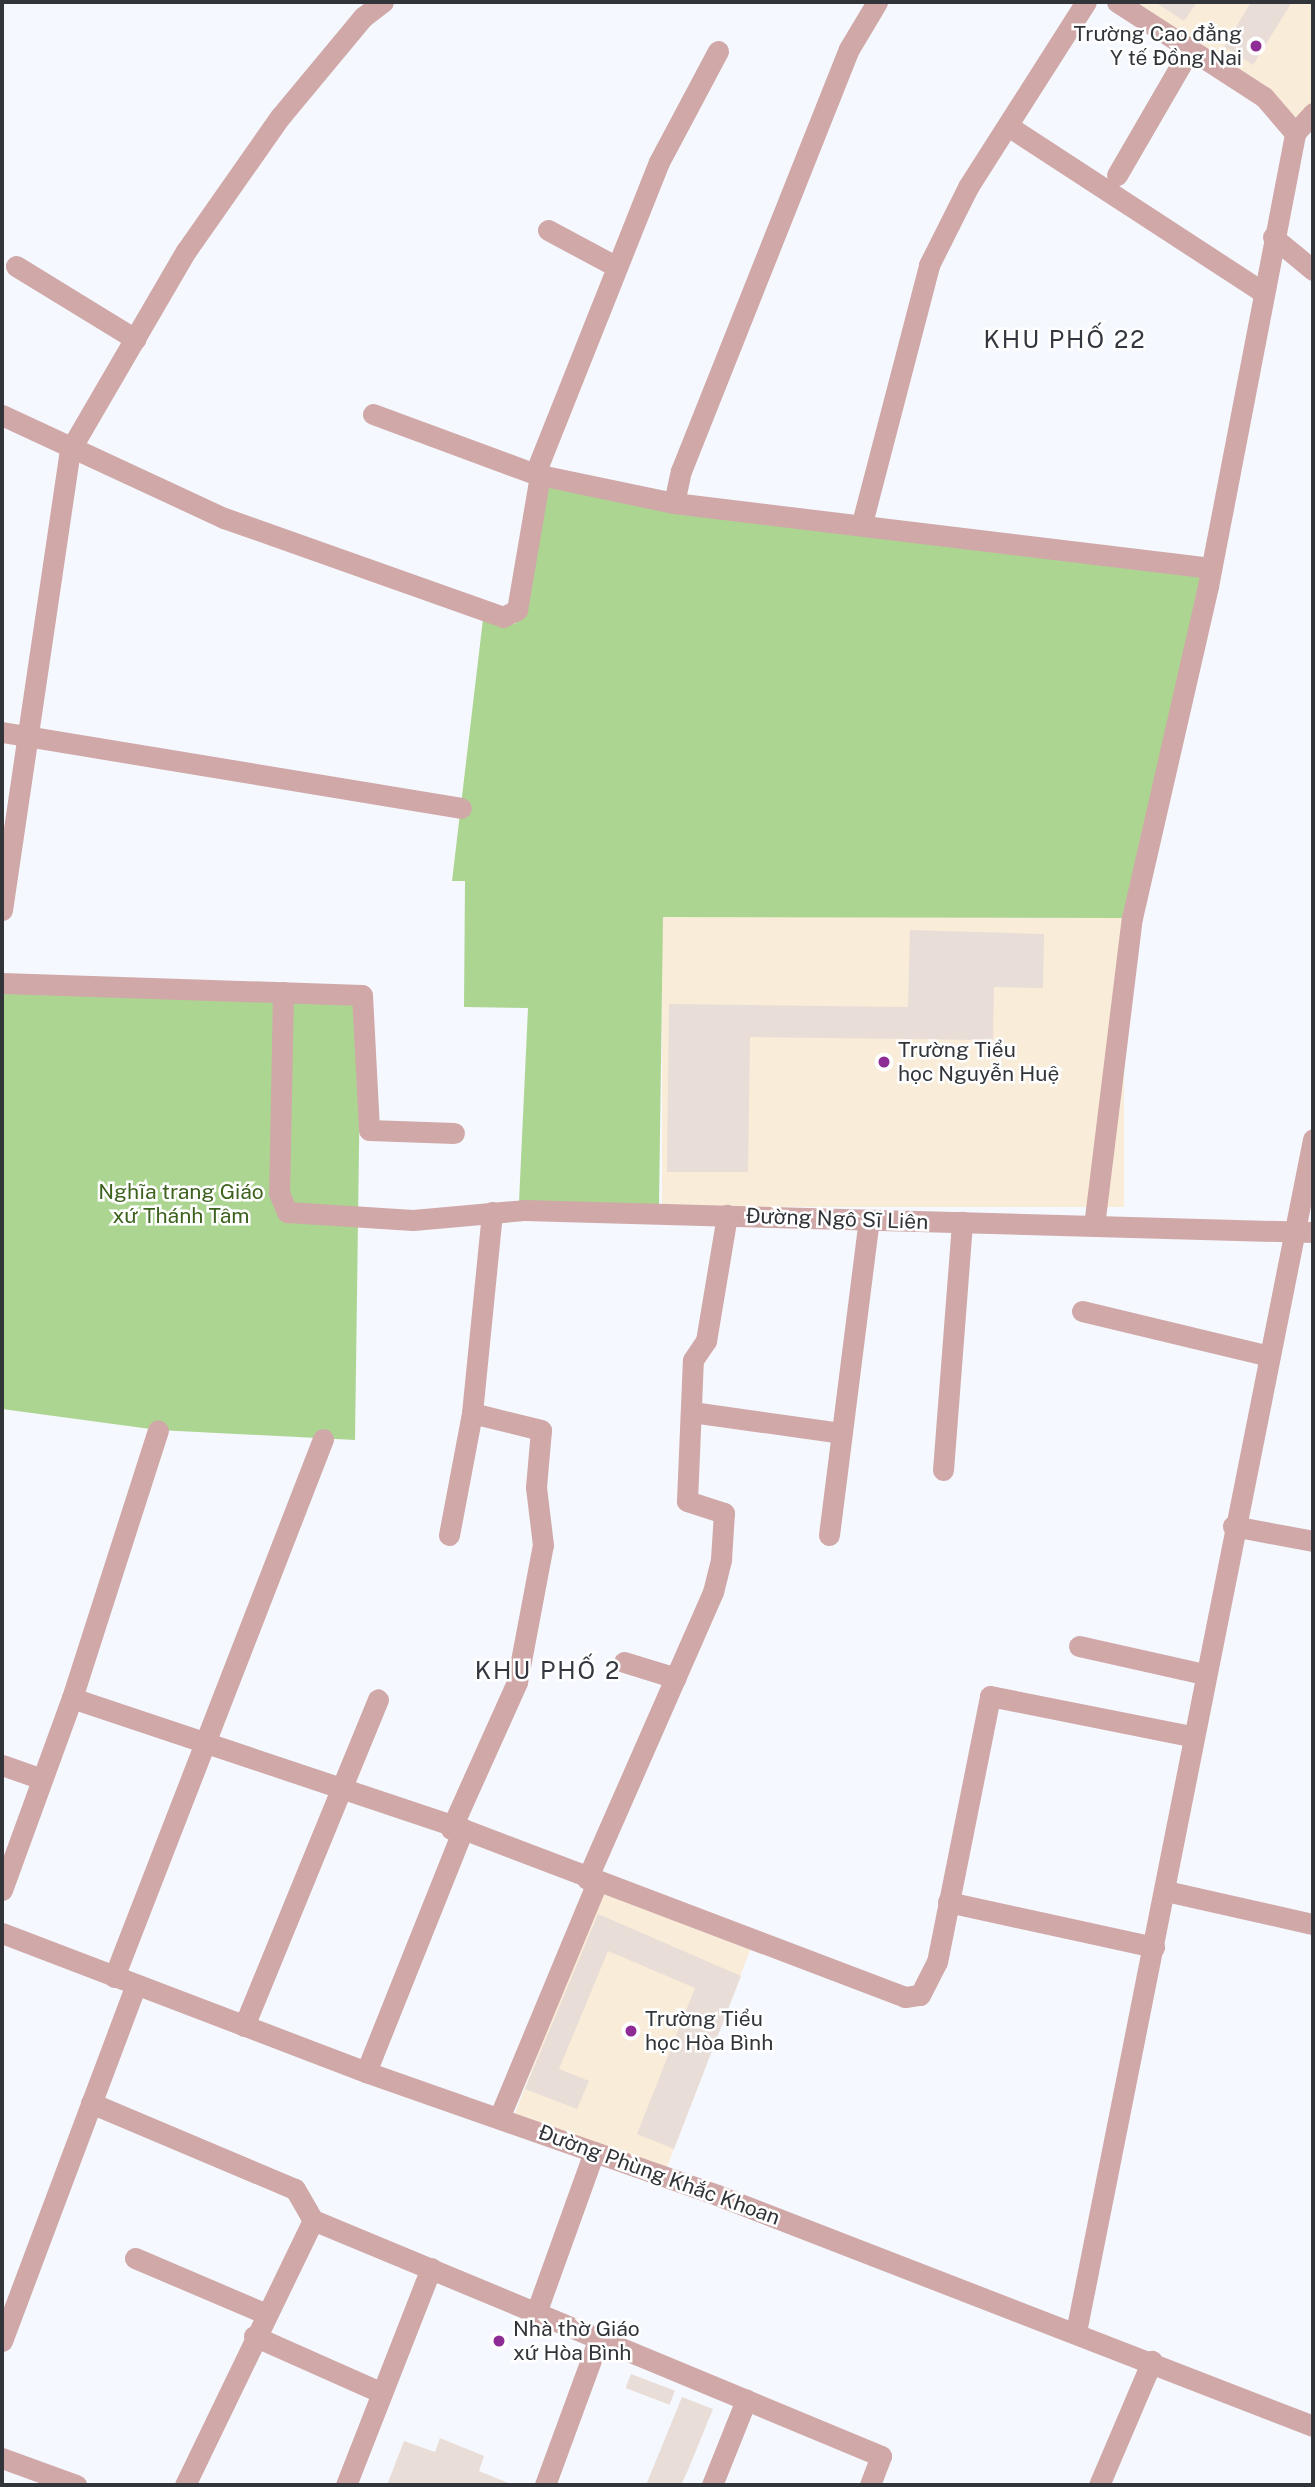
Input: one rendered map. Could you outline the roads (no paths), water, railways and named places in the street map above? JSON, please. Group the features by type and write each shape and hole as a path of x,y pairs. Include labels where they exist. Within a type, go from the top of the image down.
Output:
{"street":[{"path":"2,910 30,736 70,450 186,251 281,117 362,17 383,2"},
{"path":"674,503 844,62 877,2"},
{"path":"862,523 929,265 1008,125 1086,2"},
{"path":"1117,2 1265,97 1295,133"},
{"path":"1117,175 1190,50"},
{"path":"2,415 70,450 224,518 503,617 517,610 538,474 659,162 718,51"},
{"path":"1094,1226 1132,918 1151,858 1211,568 1295,133 1313,113"},
{"path":"1008,125 1263,292"},
{"path":"548,230 617,267"},
{"path":"1273,237 1313,270"},
{"path":"16,266 135,339"},
{"path":"373,414 538,474 674,503 862,523 1211,568"},
{"path":"2,732 461,808"},
{"path":"2,983 362,995 369,1130 454,1133"},
{"name":"Đường Ngô Sĩ Liên","path":"283,992 280,1207 413,1220 492,1212 727,1215 1306,1232"},
{"path":"1076,2332 1166,1891 1191,1736 1233,1526 1270,1356 1306,1232 1313,1139"},
{"path":"449,1535 472,1413 492,1212"},
{"path":"499,2118 592,1881 713,1592 724,1513 687,1502 692,1360 706,1341 727,1215"},
{"path":"829,1535 869,1220"},
{"path":"943,1470 962,1222"},
{"path":"1083,1311 1270,1356"},
{"path":"692,1412 841,1433"},
{"path":"366,2073 457,1829 517,1682 543,1545 536,1487 541,1430 472,1413"},
{"path":"2,1890 72,1698 158,1430"},
{"path":"114,1977 208,1743 323,1438"},
{"path":"1233,1526 1313,1541"},
{"path":"1079,1646 1203,1674"},
{"path":"624,1662 676,1678"},
{"path":"72,1698 340,1787 905,1997 920,1995 930,1983 990,1696 1191,1736"},
{"path":"244,2026 378,1699"},
{"path":"2,1765 42,1779"},
{"path":"1166,1891 1313,1924"},
{"path":"948,1902 1154,1947"},
{"name":"Đường Phùng Khắc Khoan","path":"2,1933 366,2073 594,2152 1076,2332 1313,2426"},
{"path":"2,2341 136,1985"},
{"path":"91,2103 295,2189 313,2220 881,2456 870,2485"},
{"path":"536,2313 594,2152"},
{"path":"185,2485 264,2313 313,2220"},
{"path":"135,2258 264,2313"},
{"path":"346,2485 431,2268"},
{"path":"254,2336 382,2393"},
{"path":"545,2485 599,2338"},
{"path":"1099,2485 1152,2361"},
{"path":"712,2485 746,2400"},
{"path":"2,2458 76,2485"}],"place":[{"name":"Trường Cao đẳng Y tế Đồng Nai","path":"1256,46"},
{"name":"Trường Tiểu học Nguyễn Huệ","path":"884,1062"},
{"name":"Trường Tiểu học Hòa Bình","path":"631,2031"},
{"name":"Nhà thờ Giáo xứ Hòa Bình","path":"499,2341"}],"district":[{"name":"KHU PHỐ 22","path":"1065,340"},
{"name":"KHU PHỐ 2","path":"548,1671"}],"park label":[{"name":"Nghĩa trang Giáo xứ Thánh Tâm","path":"181,1204"}]}
